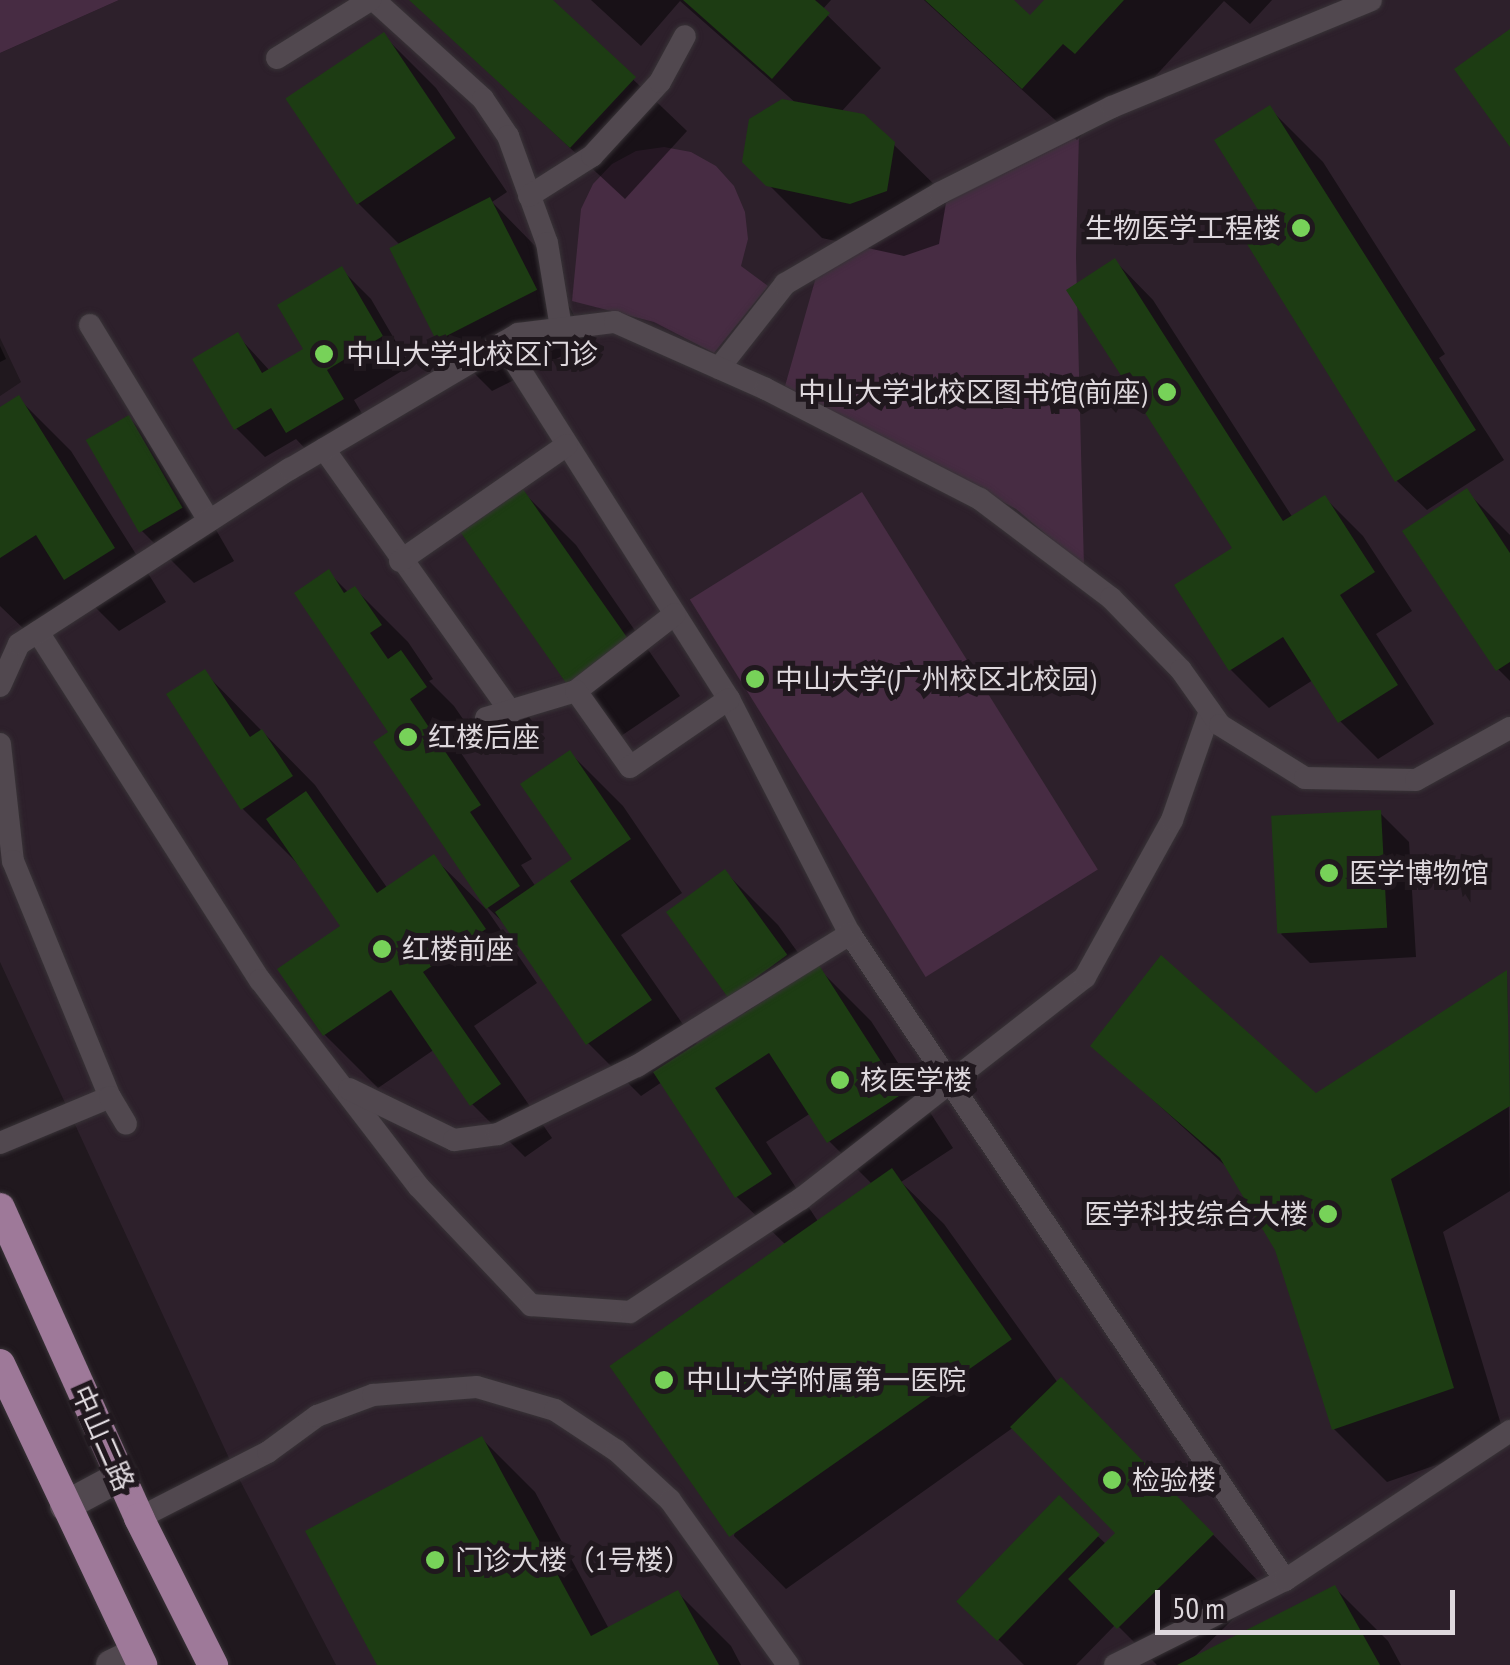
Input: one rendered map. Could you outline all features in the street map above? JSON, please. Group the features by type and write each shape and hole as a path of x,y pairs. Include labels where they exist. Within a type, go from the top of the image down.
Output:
{"main road":[{"name":"中山二路","path":"0,1208 139,1518 213,1665"},
{"path":"0,1364 130,1661"}],"street":[{"path":"65,1506 121,1476"}],"lane":[{"path":"277,58 372,0 482,99 508,136 547,243 561,328"},
{"path":"719,368 785,284 940,193 1112,107 1371,0"},
{"path":"528,196 592,156 660,82 686,36"},
{"path":"0,686 18,644 209,520 518,334 615,322 719,368 980,499 1111,598 1181,670 1220,725 1306,778 1416,780 1510,728"},
{"path":"90,325 209,520"},
{"path":"503,343 729,699 850,934 1286,1580"},
{"path":"400,560 567,445"},
{"path":"324,449 511,712"},
{"path":"486,718 576,691 675,614"},
{"path":"38,632 226,930 419,1186 531,1305 630,1312 800,1198 952,1084 1085,977 1172,820 1210,710"},
{"path":"576,691 630,767 729,699"},
{"path":"0,744 13,861 110,1098 126,1124"},
{"path":"343,1086 454,1140 498,1134 637,1066 850,934"},
{"path":"0,1143 110,1098"},
{"path":"139,1518 268,1452 317,1416 373,1394 477,1387 554,1410 616,1450 670,1500 788,1665"},
{"path":"1116,1665 1286,1580 1510,1431"}],"shaded area":[{"path":"0,0 119,0 0,53"},
{"name":"中山大学(广州校区北校园)","path":"119,0 1510,0 1510,1665 336,1665 234,1469 0,962 0,396 21,382 0,338 0,53"},
{"path":"1079,133 1076,257 1084,567 1016,509 785,386 816,277 1009,167"},
{"path":"664,147 691,152 716,166 734,186 745,212 748,239 741,266 768,286 714,353 654,322 572,301 581,209 593,184 612,164 636,151"},
{"path":"862,492 1098,869 926,977 690,600"}],"building":[{"path":"409,0 553,0 636,77 570,148"},
{"path":"683,0 815,0 830,13 772,79"},
{"path":"925,0 1014,0 1030,15 1044,0 1124,0 1075,54 1063,44 1022,89"},
{"path":"1510,29 1510,147 1454,69"},
{"path":"384,32 456,138 357,205 285,99"},
{"path":"782,99 864,114 895,142 887,191 850,204 766,186 742,162 749,119"},
{"path":"1270,105 1476,430 1395,482 1242,236 1265,221 1214,140"},
{"path":"490,197 537,290 437,341 389,248"},
{"name":"中山大学北校区图书馆(前座)","path":"1115,258 1283,521 1325,495 1375,572 1340,595 1398,685 1338,723 1283,637 1229,671 1174,585 1232,548 1066,290"},
{"name":"中山大学北校区门诊","path":"342,266 383,336 327,370 344,399 286,433 271,408 234,430 192,359 238,332 262,373 303,349 277,305"},
{"path":"19,395 115,548 64,580 36,535 0,558 0,407"},
{"path":"129,415 183,508 139,533 86,440"},
{"path":"1467,488 1510,553 1510,662 1496,671 1402,531"},
{"path":"523,489 630,641 567,685 461,533"},
{"name":"红楼后座","path":"329,569 344,593 355,586 382,625 370,633 388,659 401,650 427,687 410,699 481,805 470,812 520,886 486,909 373,742 388,732 294,593"},
{"path":"205,669 250,737 262,729 293,776 241,810 166,694"},
{"path":"570,750 631,839 570,881 652,1000 586,1045 495,912 572,859 520,784"},
{"name":"红楼前座","path":"306,791 377,893 434,854 486,929 423,972 501,1084 470,1106 391,990 323,1036 277,969 340,926 266,819"},
{"name":"医学博物馆","path":"1381,810 1387,928 1277,934 1271,816"},
{"path":"725,869 787,955 728,998 666,912"},
{"name":"医学科技综合大楼","path":"1161,955 1316,1093 1507,970 1510,1106 1391,1179 1454,1388 1332,1430 1275,1250 1220,1158 1090,1046"},
{"name":"核医学楼","path":"819,965 902,1094 827,1143 769,1053 715,1088 772,1174 735,1198 653,1072"},
{"path":"892,1168 1012,1339 729,1537 609,1366"},
{"name":"检验楼","path":"1061,1377 1214,1534 1117,1629 1068,1579 1115,1533 1010,1427"},
{"name":"门诊大楼（1号楼）","path":"482,1436 591,1636 678,1590 719,1665 377,1665 305,1531"},
{"path":"1059,1495 1100,1535 997,1641 956,1601"},
{"path":"1335,1585 1380,1665 1177,1665"}],"place":[{"name":"生物医学工程楼","path":"1301,228"},
{"name":"中山大学北校区门诊","path":"324,354"},
{"name":"中山大学北校区图书馆(前座)","path":"1167,392"},
{"name":"中山大学(广州校区北校园)","path":"755,679"},
{"name":"红楼后座","path":"408,737"},
{"name":"医学博物馆","path":"1329,873"},
{"name":"红楼前座","path":"382,949"},
{"name":"核医学楼","path":"840,1080"},
{"name":"医学科技综合大楼","path":"1328,1214"},
{"name":"中山大学附属第一医院","path":"664,1380"},
{"name":"检验楼","path":"1112,1480"},
{"name":"门诊大楼（1号楼）","path":"435,1560"}]}
